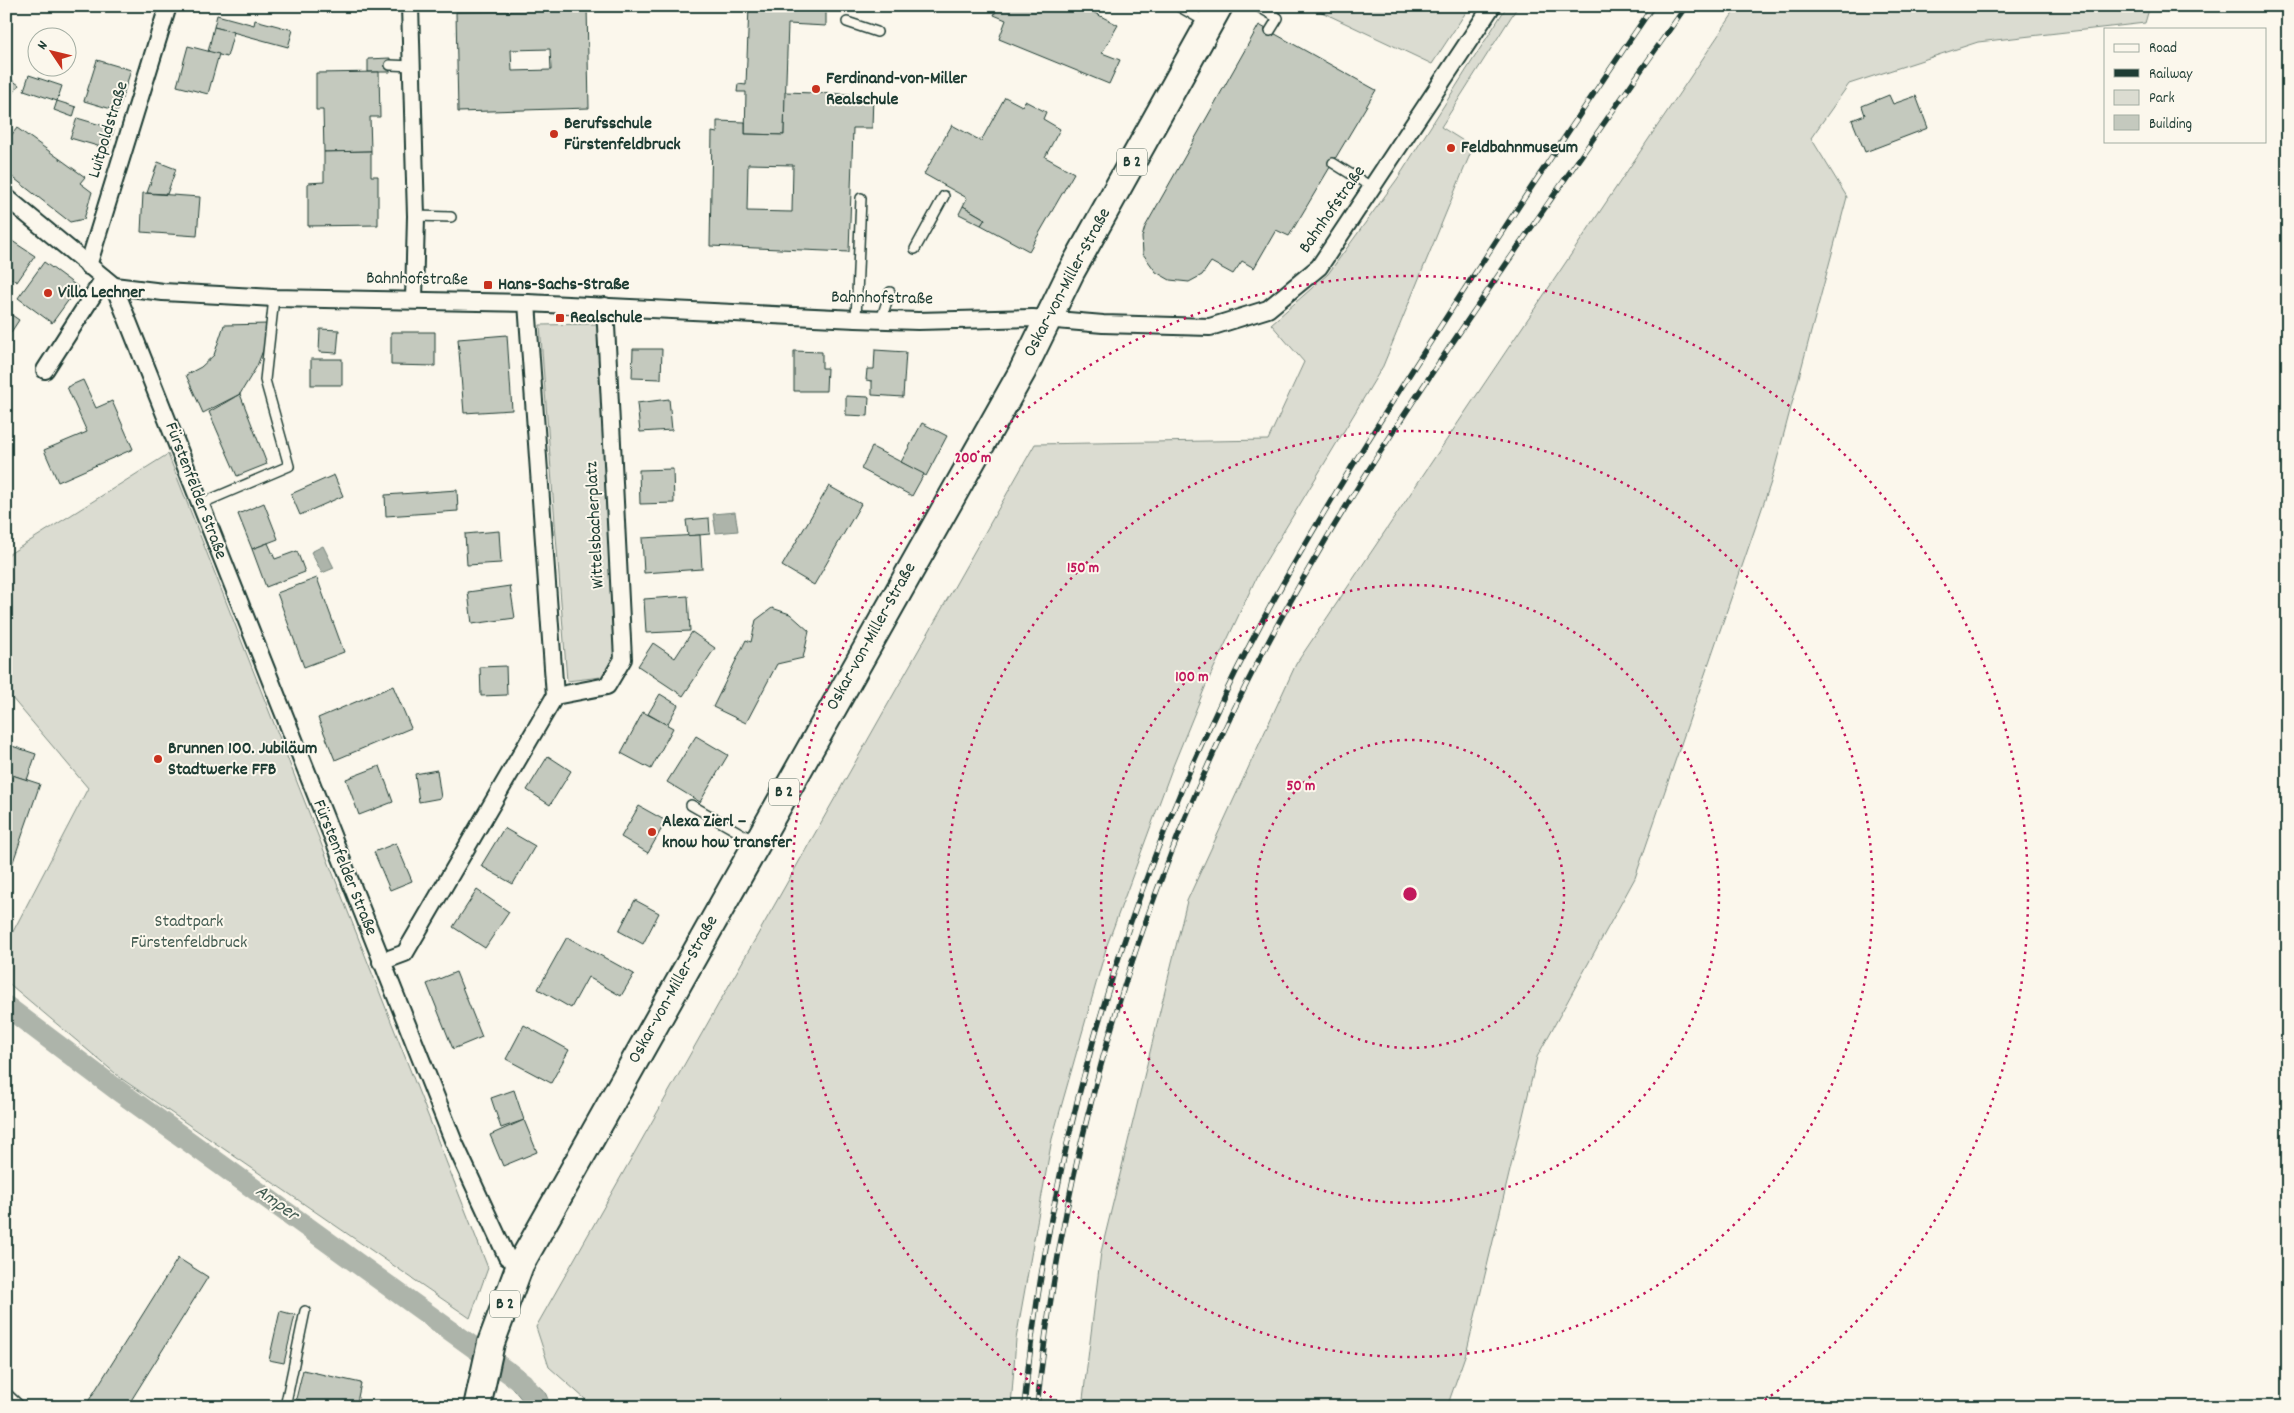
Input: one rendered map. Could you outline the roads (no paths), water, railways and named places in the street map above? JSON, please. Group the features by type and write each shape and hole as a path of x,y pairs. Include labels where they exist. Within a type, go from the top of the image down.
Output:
{"main road":[{"name":"Oskar-von-Miller-Straße","path":"520,1265 756,842 1022,372 1047,319 1214,15"},
{"name":"B 2","path":"479,1396 491,1343 520,1265"}],"street":[{"name":"Luitpoldstraße","path":"88,266 168,6"},
{"path":"410,6 416,216 414,300"},
{"name":"Bahnhofstraße","path":"109,282 163,292 274,298 527,302 856,320 1047,319 1103,324 1210,327 1268,309 1319,267 1492,6"},
{"path":"6,197 109,282 45,370"},
{"name":"Fürstenfelder Straße","path":"109,282 200,504 453,1140 507,1258 520,1265"},
{"path":"381,962 405,953 555,696 527,302"},
{"name":"Wittelsbacherplatz","path":"555,696 607,686 623,660 605,306"}],"lane":[{"path":"1178,6 1214,15"},
{"path":"1257,6 1278,18 1270,31"},
{"path":"847,22 877,32"},
{"path":"390,65 412,66"},
{"path":"1333,163 1373,188"},
{"path":"915,249 944,196"},
{"path":"856,320 861,198"},
{"path":"416,216 451,216"},
{"path":"881,320 890,292"},
{"path":"200,504 289,466 265,380 274,298"},
{"path":"691,805 756,842"},
{"path":"285,1407 305,1311"},
{"path":"6,1393 21,1407"}],"waterway":[{"name":"Amper","path":"6,1006 116,1089 523,1383 541,1407"}],"railway":[{"path":"1024,1407 1035,1315 1050,1223 1070,1132 1093,1042 1120,954 1151,866 1186,780 1246,652 1342,482 1477,270 1653,6"},
{"path":"1037,1407 1049,1309 1067,1211 1088,1114 1114,1018 1145,923 1180,830 1220,739 1285,610 1330,532 1378,455 1510,258 1686,6"}],"place":[{"name":"Ferdinand-von-Miller Realschule","path":"816,89"},
{"name":"Berufsschule Fürstenfeldbruck","path":"554,134"},
{"name":"Feldbahnmuseum","path":"1451,148"},
{"name":"Hans-Sachs-Straße","path":"488,285"},
{"name":"Villa Lechner","path":"48,293"},
{"name":"Realschule","path":"560,318"},
{"name":"Brunnen 100. Jubiläum Stadtwerke FFB","path":"158,759"},
{"name":"Alexa Zierl – know how transfer","path":"652,832"}],"park label":[{"name":"Stadtpark Fürstenfeldbruck","path":"189,932"}]}
